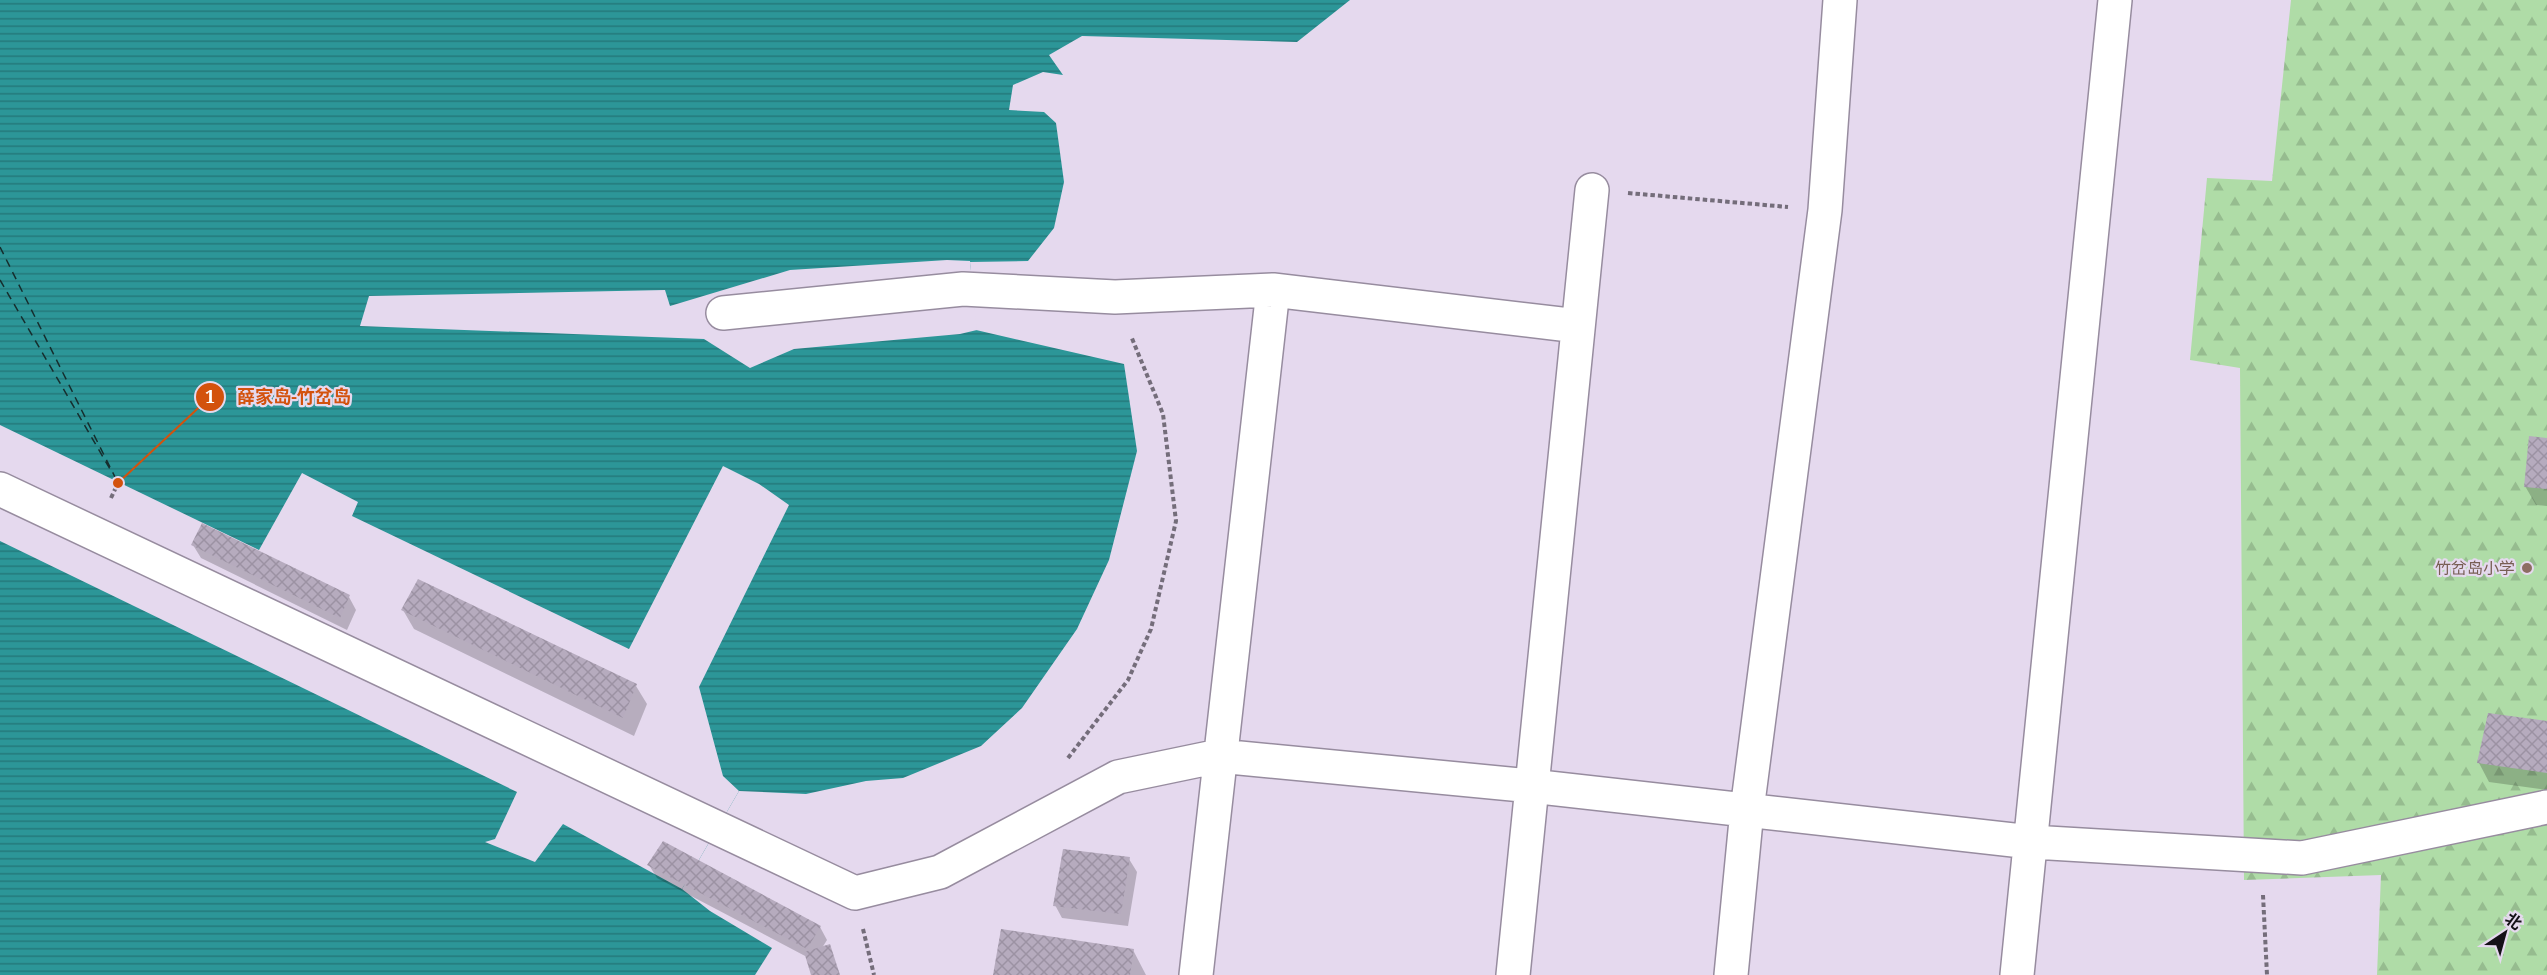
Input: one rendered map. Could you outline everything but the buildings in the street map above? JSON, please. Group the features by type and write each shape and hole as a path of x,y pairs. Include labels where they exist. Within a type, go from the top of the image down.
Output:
{"street":[{"path":"1731,975 1748,810 1824,210 1840,0"},
{"path":"2017,975 2115,0"},
{"path":"1513,975 1592,190"},
{"path":"723,313 963,288 1115,297 1273,290 1578,326"},
{"path":"1196,975 1273,290"},
{"path":"0,489 855,893 940,872 1118,777 1219,756 1531,786 2031,842 2302,858 2547,807"}],"path":[{"path":"1592,190 1824,210"},
{"path":"1065,762 1128,680 1150,629 1176,521 1163,414 1115,297"},
{"path":"2261,856 2267,975"},
{"path":"855,893 874,975"}],"green space":[{"path":"2291,0 2547,0 2547,975 2377,975 2381,875 2244,880 2240,368 2190,360 2207,178 2272,181"}],"shaded area":[{"path":"0,0 1350,0 1297,42 1082,36 1049,55 1063,75 1043,72 1013,85 1009,110 1044,112 1056,123 1064,182 1054,228 1028,261 970,262 976,330 1124,364 1137,451 1109,560 1077,629 1022,708 981,746 903,778 866,781 806,794 739,791 682,889 710,911 772,948 755,975 0,975"}],"pier":[{"path":"947,260 970,261 977,330 960,334 794,349 750,368 704,339 360,326 369,296 665,290 670,306 790,270"},
{"path":"0,425 259,550 302,473 358,502 352,516 629,649 723,466 759,484 789,505 699,687 723,776 739,791 682,889 563,824 535,862 485,842 495,839 517,792 0,541"}],"ferry route":[{"path":"0,247 118,483"},
{"path":"0,280 110,469"}],"place":[{"name":"薛家岛-竹岔岛","path":"118,483"},
{"name":"竹岔岛小学","path":"2527,568"}]}
